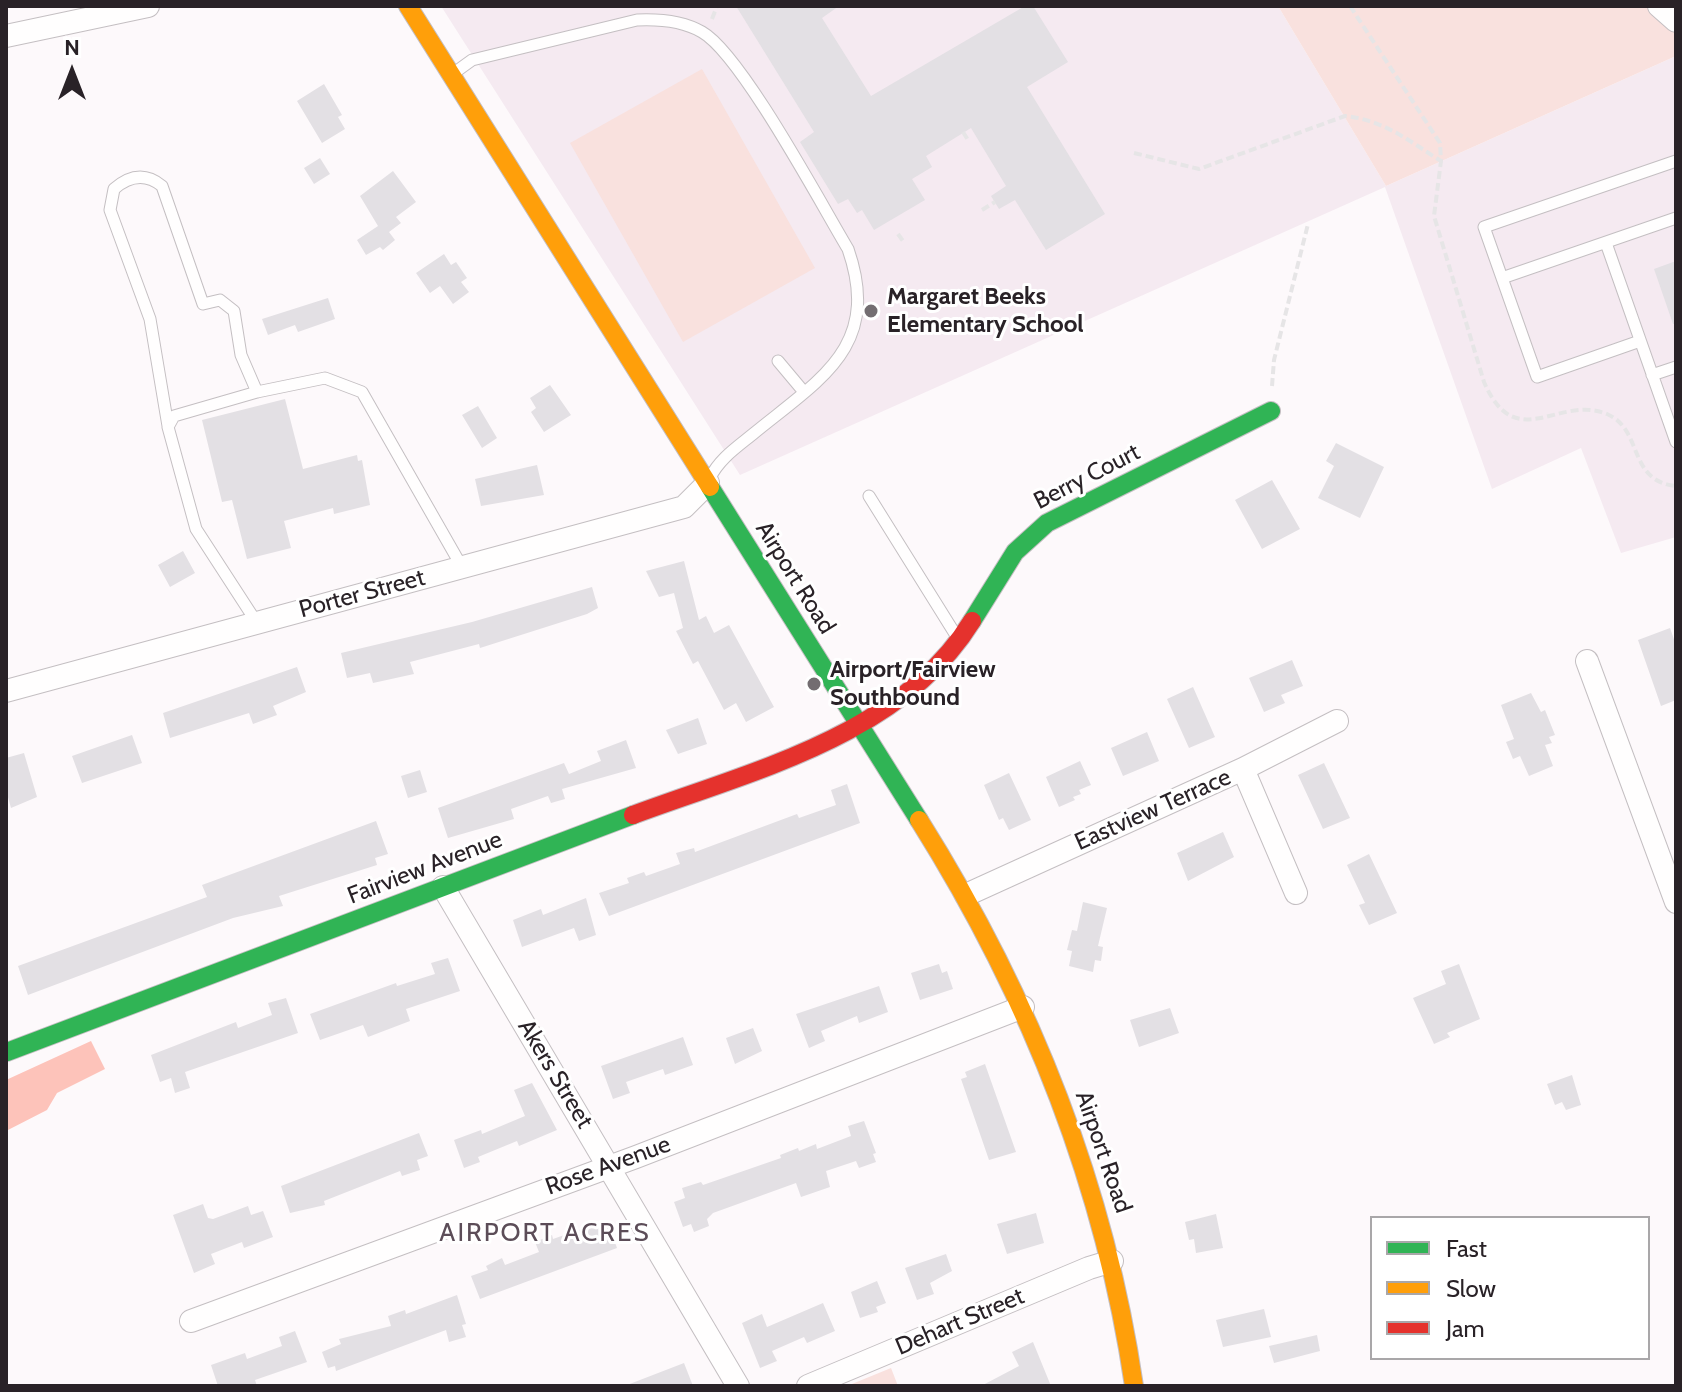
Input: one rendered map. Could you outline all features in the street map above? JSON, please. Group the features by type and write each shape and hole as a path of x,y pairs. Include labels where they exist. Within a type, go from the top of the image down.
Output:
{"street":[{"path":"6,36 148,6"},
{"name":"Airport Road","path":"408,6 966,895 1023,1007 1084,1165 1112,1261 1134,1386"},
{"path":"1659,6 1676,21"},
{"name":"Berry Court","path":"858,723 933,672 960,641 992,581 1025,538 1047,523 1271,411"},
{"name":"Porter Street","path":"6,691 684,507 708,483"},
{"path":"1587,661 1676,902"},
{"name":"Eastview Terrace","path":"966,895 1243,769 1337,721"},
{"name":"Fairview Avenue","path":"7,1052 832,740 858,723"},
{"path":"1243,769 1296,893"},
{"name":"Akers Street","path":"443,887 738,1386"},
{"name":"Rose Avenue","path":"191,1321 1023,1007"},
{"name":"Dehart Street","path":"808,1386 1112,1261"}],"lane":[{"path":"451,75 472,60 637,20 662,19 703,32 733,61 848,249 859,283 858,317 844,354 804,392 721,461 708,483"},
{"path":"1640,341 1537,377 1484,227 1676,161"},
{"path":"257,392 241,355 234,311 220,300 203,304 162,186 152,178 129,178 114,189 110,210 150,319 168,427 196,529 257,623"},
{"path":"1502,278 1676,218"},
{"path":"1606,243 1676,442"},
{"path":"778,361 804,392"},
{"path":"1652,375 1676,367"},
{"path":"168,427 174,416 257,392 325,378 362,392 462,567"},
{"path":"869,496 960,641"}],"path":[{"path":"712,19 717,6"},
{"path":"1134,153 1180,168 1199,169 1345,116 1370,119 1394,130 1441,161 1440,143 1350,6"},
{"path":"963,132 968,140"},
{"path":"982,210 995,202"},
{"path":"1274,360 1308,224"},
{"path":"898,234 903,241"}],"shaded area":[{"name":"Margaret Beeks Elementary School","path":"441,6 1278,6 1386,186 1676,56 1676,537 1621,553 1581,448 1492,489 1385,187 740,475"},
{"path":"1278,6 1676,6 1676,56 1386,186"},
{"path":"702,69 815,268 683,342 570,143"},
{"path":"91,1041 105,1069 57,1093 47,1110 6,1131 6,1080"},
{"path":"891,1368 898,1386 847,1386"}],"building":[{"path":"736,6 839,6 822,18 871,96 1025,6 1033,6 1068,62 1027,87 1105,214 1046,250 1015,200 999,209 991,196 1006,186 971,128 926,156 932,167 912,179 925,200 874,230 862,210 857,213 848,199 838,204 800,142 814,132"},
{"path":"324,84 342,115 338,117 345,129 322,143 297,101"},
{"path":"320,158 330,174 314,184 304,168"},
{"path":"393,171 416,202 396,217 401,223 389,232 395,240 383,250 380,247 366,255 357,240 378,226 360,196"},
{"path":"444,254 451,265 456,262 467,278 461,282 469,292 453,304 440,286 430,293 416,273"},
{"path":"1676,261 1676,324 1673,324 1654,269"},
{"path":"328,298 335,319 298,332 295,325 268,335 262,319"},
{"path":"550,385 571,415 544,432 531,412 536,408 530,398"},
{"path":"285,399 303,469 357,455 358,461 362,460 370,505 334,514 333,508 284,521 291,548 247,559 232,500 222,502 202,420"},
{"path":"478,406 497,438 482,448 462,415"},
{"path":"1336,443 1384,467 1360,518 1318,498 1334,466 1326,461"},
{"path":"537,465 544,495 481,506 475,479"},
{"path":"1272,480 1300,529 1262,549 1235,500"},
{"path":"183,551 195,573 170,587 158,565"},
{"path":"684,561 699,620 706,616 714,633 729,625 774,707 746,722 736,703 724,710 698,661 693,664 676,631 683,628 674,593 659,597 646,571"},
{"path":"592,587 598,608 587,614 480,648 479,644 410,662 414,674 373,683 370,673 347,678 341,653 472,622"},
{"path":"1670,628 1676,645 1676,700 1661,706 1638,640"},
{"path":"1292,660 1303,686 1281,695 1285,703 1264,712 1249,678"},
{"path":"297,667 306,692 273,706 277,715 253,724 249,713 170,738 163,713"},
{"path":"1193,687 1215,737 1189,748 1167,699"},
{"path":"1531,693 1541,712 1545,710 1555,735 1549,737 1552,743 1545,745 1553,766 1529,776 1520,756 1513,759 1506,742 1514,739 1501,705"},
{"path":"698,718 707,744 678,754 666,730"},
{"path":"1147,732 1159,761 1123,776 1111,748"},
{"path":"132,735 142,763 82,783 72,756"},
{"path":"626,740 636,768 562,789 565,799 551,803 548,796 511,809 514,819 448,838 438,808 564,763 569,774 601,761 597,751"},
{"path":"24,753 37,797 11,808 6,790 6,758"},
{"path":"1080,761 1091,785 1079,790 1081,794 1073,797 1075,800 1059,807 1046,777"},
{"path":"1324,763 1350,818 1323,829 1298,775"},
{"path":"420,770 427,792 408,798 401,776"},
{"path":"1009,773 1031,820 1009,830 1003,818 999,820 984,785"},
{"path":"847,784 860,823 609,916 599,893 629,883 627,878 644,872 646,876 680,864 676,853 694,848 695,852 797,814 799,818 836,805 831,790"},
{"path":"376,821 388,854 375,858 377,865 279,896 283,906 233,918 28,995 18,966 207,897 202,885"},
{"path":"1223,832 1234,857 1188,881 1177,853"},
{"path":"1369,854 1397,913 1369,925 1359,905 1365,903 1347,865"},
{"path":"586,898 596,935 579,941 574,928 522,947 513,920 541,909 543,915"},
{"path":"1083,902 1107,908 1098,946 1103,947 1101,961 1095,960 1093,972 1069,966 1072,951 1067,950 1072,930 1077,931"},
{"path":"448,958 460,991 406,1009 410,1021 368,1037 363,1025 320,1040 310,1014 396,983 397,986 435,974 431,963"},
{"path":"939,964 942,973 947,971 953,989 920,1000 911,973"},
{"path":"1459,964 1480,1019 1447,1033 1450,1037 1434,1044 1413,998 1446,984 1441,971"},
{"path":"879,986 888,1012 859,1023 857,1016 821,1031 825,1041 809,1048 796,1014"},
{"path":"286,998 298,1033 185,1072 190,1088 175,1093 171,1078 160,1082 151,1055 236,1022 238,1028 272,1015 268,1003"},
{"path":"1170,1008 1179,1033 1139,1047 1130,1020"},
{"path":"753,1028 762,1051 735,1064 726,1038"},
{"path":"683,1037 693,1065 665,1075 663,1069 626,1082 630,1093 613,1099 601,1066"},
{"path":"985,1064 1016,1152 989,1160 961,1079 967,1077 965,1072"},
{"path":"1572,1075 1581,1105 1566,1110 1562,1102 1555,1105 1547,1084"},
{"path":"532,1083 557,1130 519,1146 517,1141 478,1157 480,1162 464,1168 454,1140 481,1130 482,1134 525,1116 514,1090"},
{"path":"864,1121 876,1153 873,1154 876,1162 859,1168 856,1161 826,1171 830,1187 801,1197 796,1183 713,1213 707,1219 709,1226 694,1232 691,1224 683,1227 674,1202 685,1198 682,1188 701,1182 703,1185 781,1158 780,1155 798,1148 799,1151 816,1144 817,1149 851,1136 848,1126"},
{"path":"419,1133 428,1156 417,1160 420,1170 402,1176 400,1171 324,1201 325,1205 290,1213 281,1186"},
{"path":"203,1204 208,1218 213,1219 248,1206 251,1215 263,1211 273,1237 244,1248 242,1242 211,1254 215,1264 194,1273 173,1215"},
{"path":"1036,1213 1044,1243 1007,1254 997,1224"},
{"path":"1216,1214 1223,1248 1196,1253 1194,1239 1189,1240 1185,1222"},
{"path":"607,1220 617,1248 480,1299 471,1276 488,1270 486,1266 502,1258 505,1265 539,1252 535,1242"},
{"path":"946,1254 952,1271 930,1283 934,1294 917,1300 905,1268"},
{"path":"877,1281 886,1303 876,1307 878,1312 860,1318 851,1292"},
{"path":"457,1295 466,1324 462,1325 466,1337 449,1342 446,1330 336,1371 335,1366 328,1368 322,1352 341,1344 339,1339 391,1326 388,1316 405,1310 406,1314"},
{"path":"823,1303 835,1331 807,1343 804,1337 772,1351 777,1361 760,1368 742,1323 762,1314 767,1327"},
{"path":"1264,1309 1271,1337 1223,1347 1216,1320"},
{"path":"295,1331 307,1362 255,1380 257,1386 218,1386 211,1365 245,1353 247,1359 282,1346 279,1337"},
{"path":"1317,1335 1320,1351 1274,1363 1269,1346"},
{"path":"1033,1342 1051,1386 981,1386 1019,1366 1012,1352"},
{"path":"684,1363 693,1386 627,1386 627,1385"}],"traffic: fast":[{"path":"972,621 1015,552 1047,523 1271,411"},
{"path":"710,487 919,820"},
{"path":"7,1052 633,815"}],"traffic: slow":[{"path":"408,6 710,487"},
{"path":"919,820 995,953 1056,1092 1082,1163 1103,1236 1121,1310 1134,1386"}],"traffic: jam":[{"path":"633,815 773,765 865,721 906,694 942,661 972,621"}],"place":[{"name":"Margaret Beeks Elementary School","path":"871,311"},
{"name":"Airport/Fairview Southbound","path":"814,684"}],"district":[{"name":"AIRPORT ACRES","path":"545,1233"}]}
